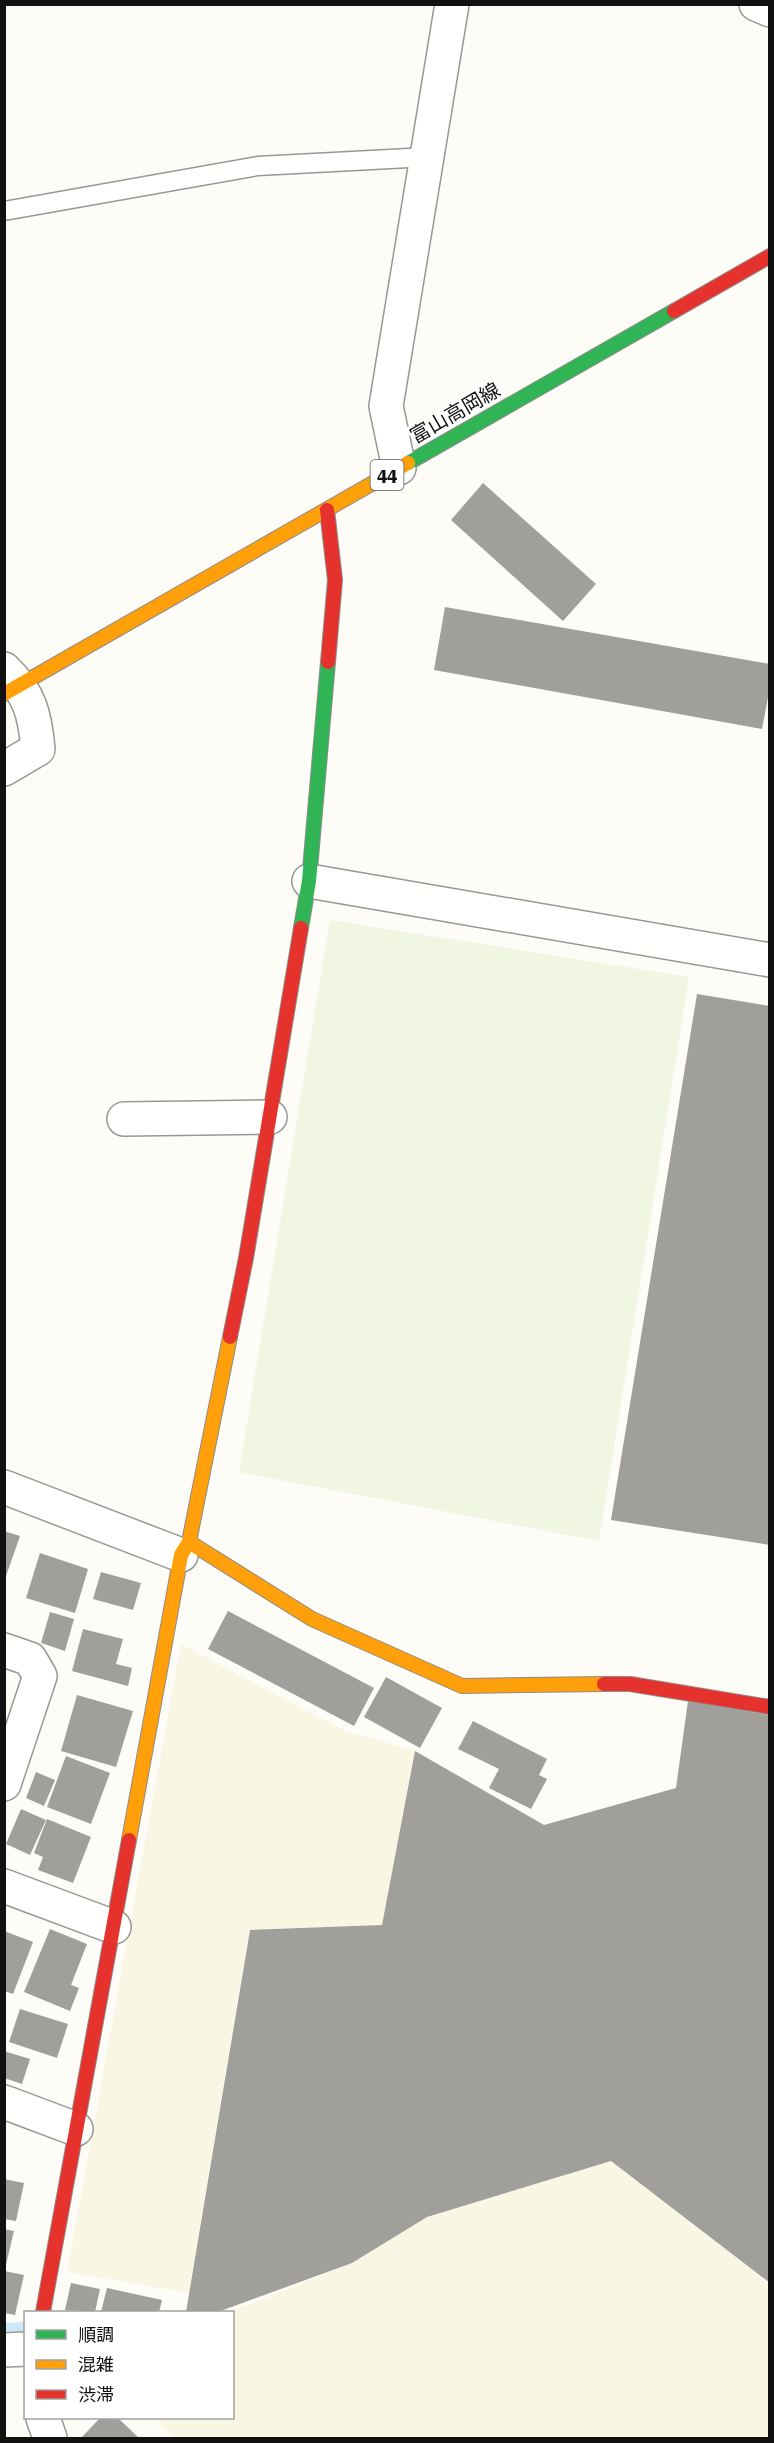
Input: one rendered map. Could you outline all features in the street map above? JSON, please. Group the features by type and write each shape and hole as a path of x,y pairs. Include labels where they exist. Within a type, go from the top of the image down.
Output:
{"street":[{"path":"399,468 386,406 452,4"},
{"path":"756,4 770,10"},
{"name":"富山高岡線","path":"10,683 327,510 770,256"},
{"path":"43,2311 185,1549 242,1281 309,881 335,580 327,510"},
{"path":"4,769 38,749 35,718 10,683"},
{"path":"309,881 770,960"},
{"path":"124,1119 270,1117"},
{"path":"4,1487 185,1549 312,1619 462,1686 630,1684 770,1707"},
{"path":"4,1650 30,1659 40,1676 4,1784"},
{"path":"4,1886 114,1927"},
{"path":"4,2102 76,2129"},
{"path":"4,2350 24,2349"},
{"path":"43,2419 50,2439"}],"lane":[{"path":"4,211 258,166 428,157"}],"shaded area":[{"path":"181,1644 343,1730 415,1751 382,1925 249,1931 189,2293 67,2272"},
{"path":"611,2161 769,2283 769,2438 174,2438 156,2419 234,2419 232,2311 352,2263 427,2217"}],"green space":[{"path":"330,920 689,977 599,1541 239,1472"}],"building":[{"path":"483,483 596,584 563,621 451,520"},
{"path":"445,607 770,664 770,687 762,729 434,670"},
{"path":"697,994 770,1006 770,1545 611,1520"},
{"path":"4,1531 20,1536 5,1579 4,1579"},
{"path":"40,1553 88,1569 75,1613 26,1598"},
{"path":"101,1572 141,1583 133,1610 93,1599"},
{"path":"228,1611 374,1688 354,1726 208,1649"},
{"path":"50,1612 74,1619 65,1651 41,1643"},
{"path":"83,1629 123,1639 116,1664 132,1668 128,1686 72,1671"},
{"path":"386,1677 442,1708 420,1748 364,1717"},
{"path":"77,1695 133,1711 116,1767 61,1751"},
{"path":"688,1701 770,1715 770,2283 611,2161 427,2217 352,2263 221,2311 186,2311 250,1930 382,1925 415,1751 544,1825 676,1788"},
{"path":"473,1721 547,1759 539,1775 547,1779 531,1809 489,1788 499,1769 458,1749"},
{"path":"66,1756 110,1773 91,1824 47,1807"},
{"path":"36,1772 55,1780 44,1806 26,1798"},
{"path":"21,1809 46,1820 30,1855 6,1844"},
{"path":"47,1819 91,1837 73,1883 38,1870 43,1857 34,1853"},
{"path":"50,1929 87,1944 71,1985 79,1988 70,2011 24,1992"},
{"path":"4,1931 33,1942 13,1994 4,1991"},
{"path":"20,2009 68,2024 57,2058 9,2042"},
{"path":"4,2051 30,2059 22,2084 4,2078"},
{"path":"4,2179 24,2183 16,2221 4,2219"},
{"path":"4,2229 14,2231 5,2269 4,2269"},
{"path":"4,2271 24,2275 15,2315 4,2313"},
{"path":"71,2283 100,2289 95,2311 65,2310"},
{"path":"107,2288 162,2300 159,2311 101,2311"},
{"path":"99,2419 119,2419 139,2438 81,2438"}],"waterway":[{"path":"4,2328 24,2327"}],"traffic: fast":[{"path":"408,463 674,311"},
{"path":"301,928 309,881 328,662"}],"traffic: slow":[{"path":"4,694 408,463"},
{"path":"129,1840 181,1555 189,1542 230,1337"},
{"path":"189,1542 312,1619 462,1686 604,1684"}],"traffic: jam":[{"path":"674,311 770,256"},
{"path":"327,510 335,580 328,662"},
{"path":"230,1337 246,1258 301,928"},
{"path":"604,1684 630,1684 770,1707"},
{"path":"43,2311 129,1840"}]}
